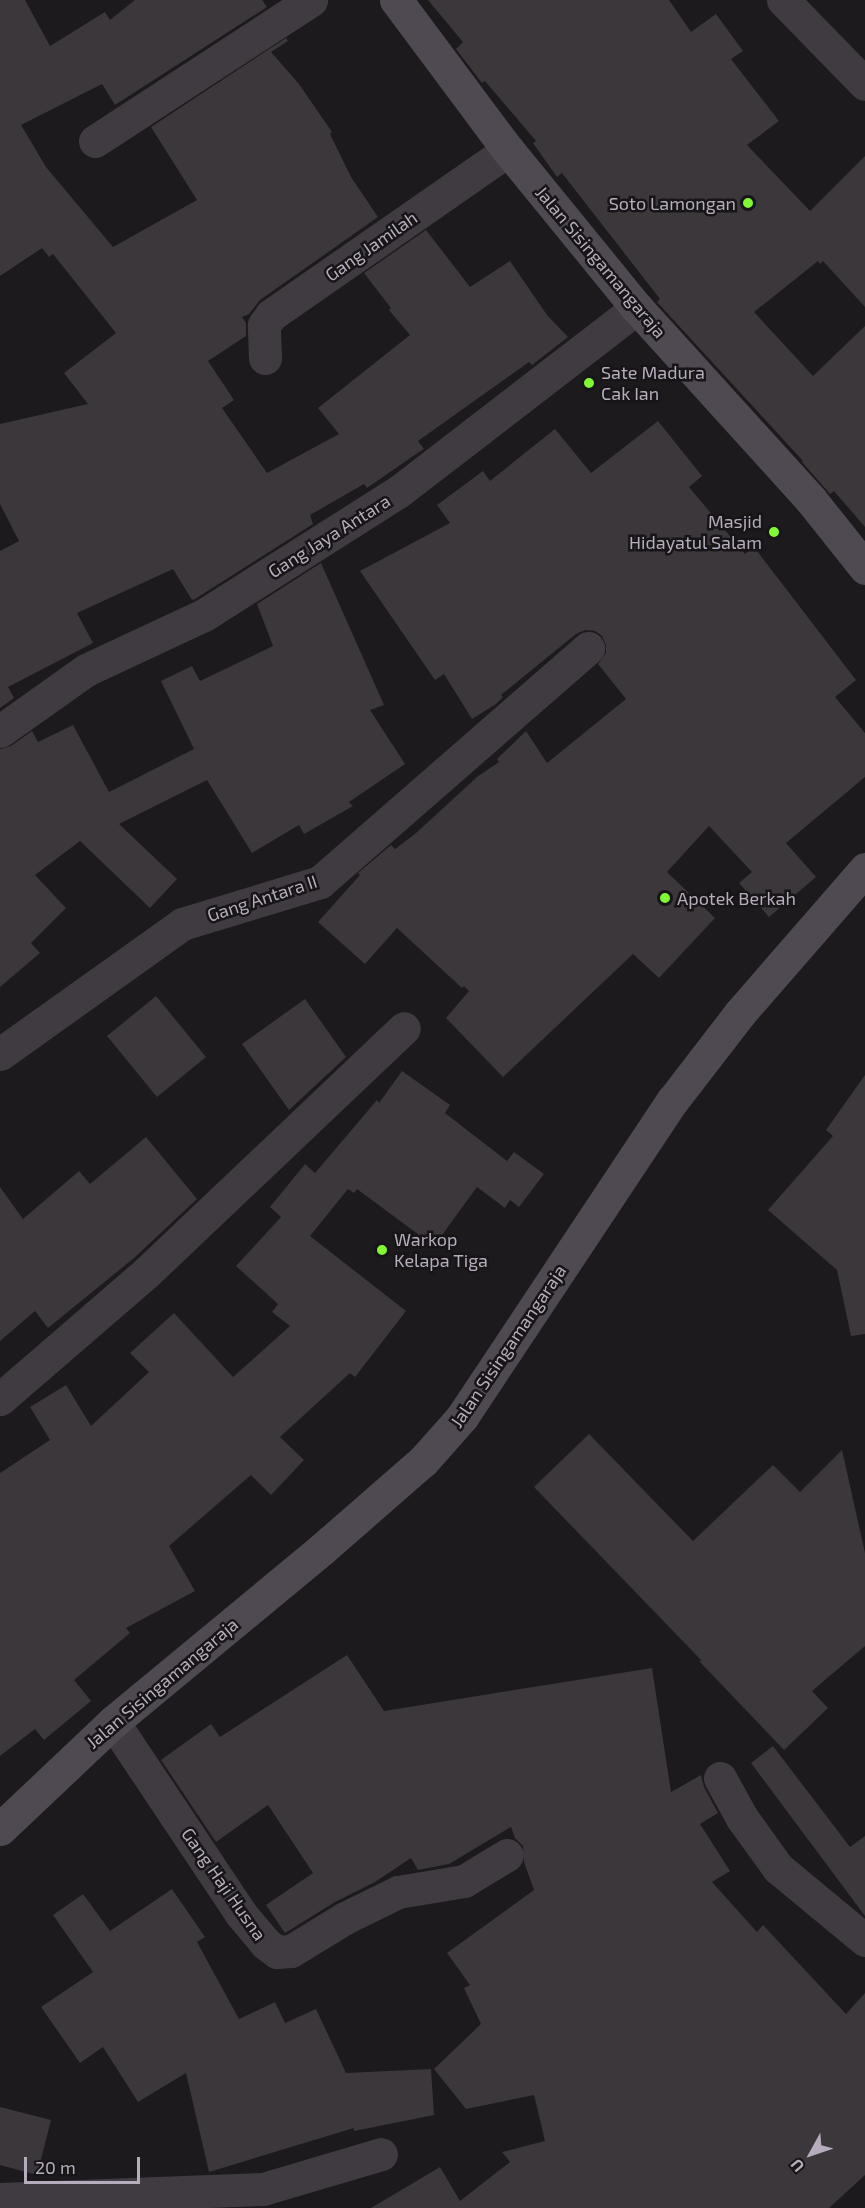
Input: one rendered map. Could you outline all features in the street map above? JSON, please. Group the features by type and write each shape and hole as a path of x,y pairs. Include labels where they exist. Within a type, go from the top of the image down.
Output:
{"main road":[{"name":"Jalan Sisingamangaraja","path":"396,0 508,150 637,308 811,500 865,568"},
{"name":"Jalan Sisingamangaraja","path":"0,1828 112,1722 388,1494 439,1443 462,1417 673,1100 740,1013 865,869"}],"street":[{"path":"95,141 311,0"},
{"path":"783,0 865,84"},
{"name":"Gang Jamilah","path":"265,358 264,325 271,315 508,150"},
{"name":"Gang Jaya Antara","path":"0,731 86,669 204,615 398,492 637,308"},
{"name":"Gang Antara II","path":"0,1054 182,924 320,882 588,648"},
{"path":"0,1399 147,1272 404,1028"},
{"name":"Gang Haji Husna","path":"112,1722 241,1914 265,1943 277,1952 291,1951 345,1918 398,1892 464,1881 507,1855"},
{"path":"720,1778 742,1818 778,1868 865,1940"},
{"path":"0,2199 263,2189 381,2154"}],"building":[{"path":"0,0 25,0 50,46 105,12 110,20 135,0 262,0 267,7 115,105 102,84 21,125 46,167 113,247 197,200 151,127 286,38 288,41 271,52 299,84 332,132 330,134 351,177 378,217 260,300 249,314 242,317 246,323 246,336 208,361 234,400 222,408 267,473 339,434 318,408 410,335 389,310 391,308 364,273 426,230 470,287 510,261 547,315 568,337 532,365 529,362 418,441 424,449 367,488 364,484 310,515 313,524 195,599 192,600 173,569 77,613 93,643 8,687 14,698 0,708 0,551 19,541 0,504 0,424 88,404 64,373 116,333 53,254 49,257 42,248 0,276"},
{"path":"428,0 669,0 691,32 716,14 743,51 731,59 779,121 747,145 810,211 865,156 865,307 823,261 820,264 818,261 754,312 813,376 865,326 865,527 834,491 830,494 803,461 657,302 660,299 562,173 557,177 533,143 536,141 485,81 482,83 456,49 463,42"},
{"path":"658,421 702,476 689,487 745,554 754,547 856,680 835,697 865,733 865,777 786,843 816,877 769,917 739,883 752,872 709,826 667,872 715,918 659,978 633,954 503,1077 446,1018 469,991 464,986 462,988 397,928 365,964 318,922 360,875 358,873 391,845 395,849 415,834 477,777 499,762 497,759 526,731 547,763 626,699 598,664 606,653 606,645 602,636 595,631 585,630 576,634 501,695 503,697 496,704 472,719 444,674 435,680 360,571 450,523 437,505 483,471 490,481 555,429 591,473"},
{"path":"321,563 384,705 370,710 405,764 349,802 353,806 304,834 299,825 252,853 207,780 119,824 177,879 150,908 80,841 35,875 66,908 31,943 40,953 0,987 0,749 11,746 32,731 38,742 73,725 109,792 194,749 161,681 192,666 200,681 273,646 257,604"},
{"path":"156,996 206,1057 157,1097 107,1036"},
{"path":"305,999 346,1057 289,1110 242,1044"},
{"path":"402,1071 450,1105 445,1113 507,1161 514,1152 544,1174 519,1207 510,1200 505,1208 477,1187 434,1246 357,1189 354,1193 348,1189 310,1236 406,1311 355,1377 350,1373 280,1437 304,1460 271,1495 251,1475 169,1546 195,1591 126,1628 130,1633 74,1680 91,1701 44,1740 35,1729 0,1756 0,1473 50,1440 30,1407 66,1385 91,1426 149,1372 130,1353 174,1313 233,1377 290,1326 272,1312 278,1304 236,1266 281,1217 270,1207 305,1164 315,1173 377,1100 379,1103"},
{"path":"865,1075 865,1334 851,1336 837,1270 768,1210 833,1136 826,1130"},
{"path":"146,1137 197,1199 134,1258 48,1328 35,1311 0,1341 0,1187 23,1219 79,1171 90,1184"},
{"path":"589,1434 693,1541 773,1465 800,1492 842,1450 865,1553 865,1646 812,1691 828,1708 784,1750 699,1661 702,1661 534,1487"},
{"path":"347,1655 384,1711 652,1668 671,1792 701,1775 704,1787 718,1813 700,1824 730,1871 712,1882 757,1932 763,1925 846,2014 865,1993 865,2175 829,2208 371,2208 440,2167 460,2201 510,2162 502,2152 545,2141 534,2095 466,2109 434,2069 481,2024 464,1988 470,1985 447,1953 534,1890 524,1862 523,1846 515,1838 511,1827 449,1864 418,1870 411,1858 375,1882 335,1902 285,1933 266,1905 313,1873 268,1805 216,1842 161,1760 211,1724 220,1737"},
{"path":"773,1746 850,1847 865,1836 865,1916 751,1763"},
{"path":"172,1889 205,1937 197,1942 239,2019 275,2002 285,2023 316,2009 346,2073 431,2069 434,2115 354,2131 354,2128 209,2172 186,2073 138,2102 103,2047 80,2063 41,2007 93,1972 53,1915 83,1894 110,1931"},
{"path":"0,2107 51,2120 37,2175 0,2165"}],"place":[{"name":"Soto Lamongan","path":"748,203"},
{"name":"Sate Madura Cak Ian","path":"589,383"},
{"name":"Masjid Hidayatul Salam","path":"774,532"},
{"name":"Apotek Berkah","path":"665,898"},
{"name":"Warkop Kelapa Tiga","path":"382,1250"}]}
